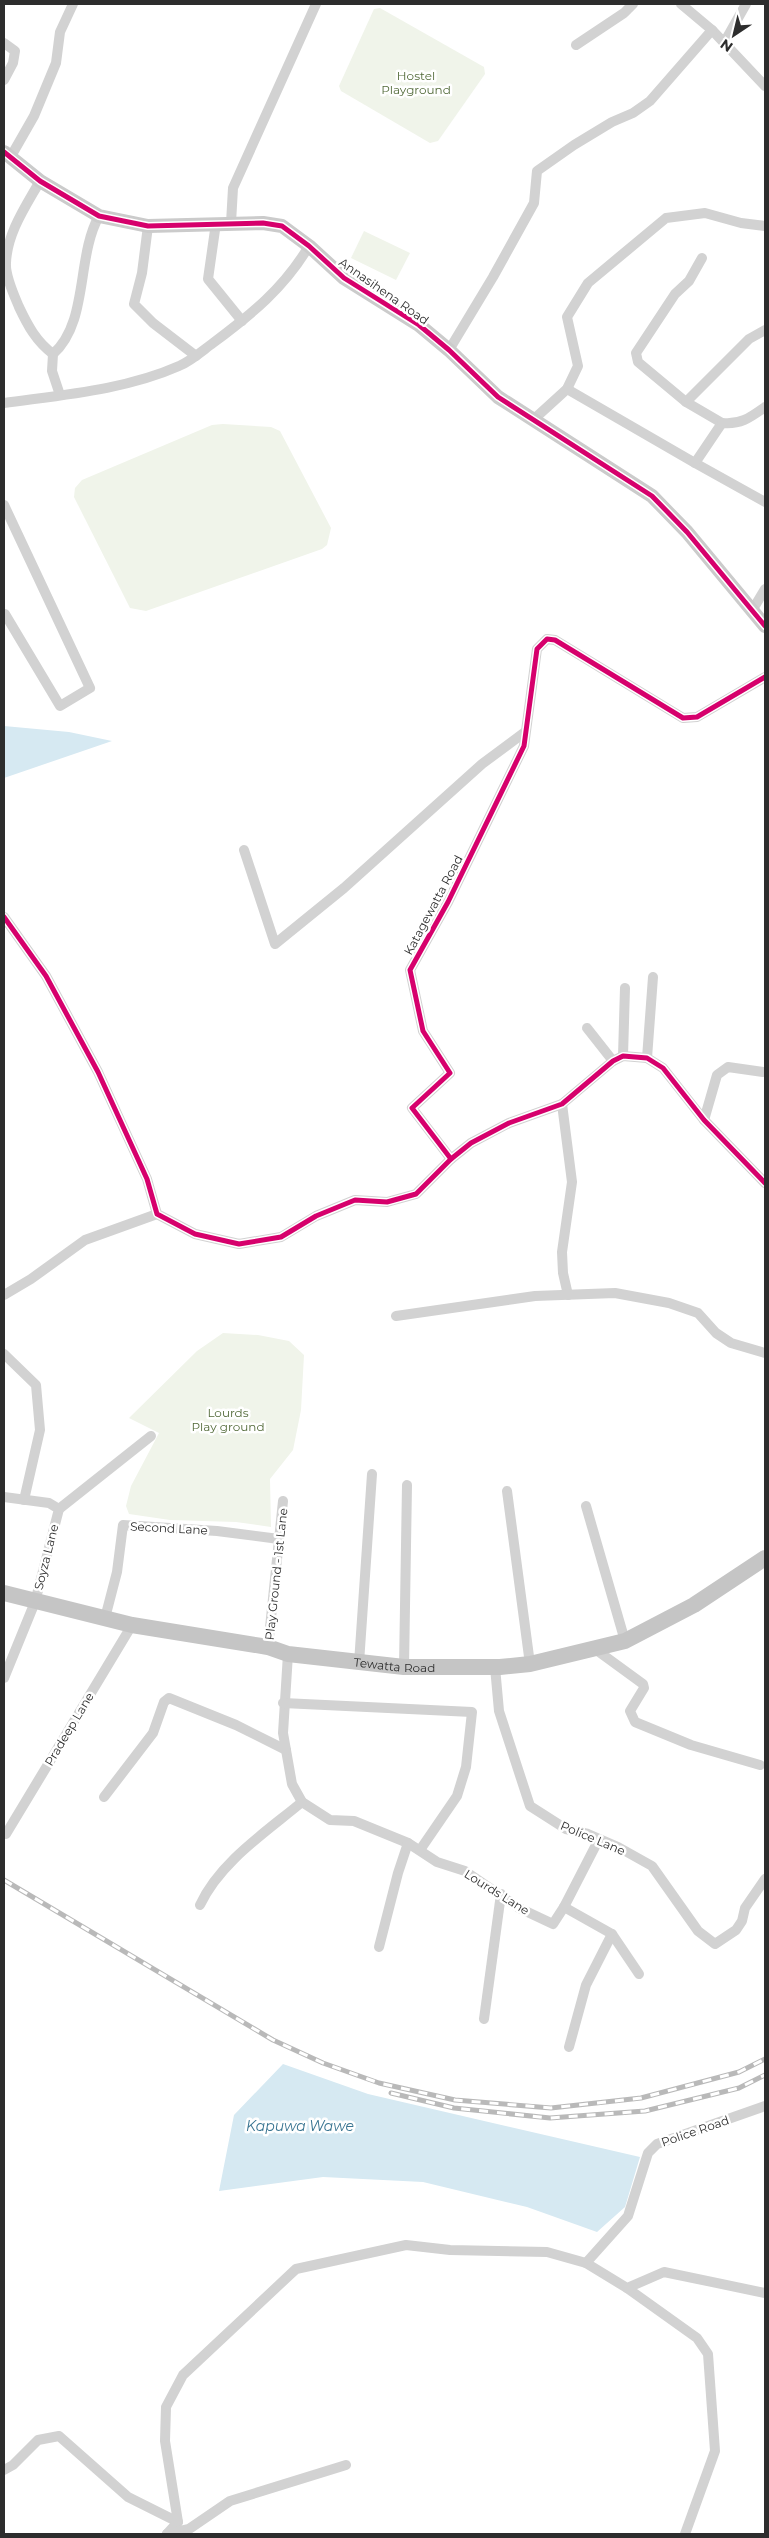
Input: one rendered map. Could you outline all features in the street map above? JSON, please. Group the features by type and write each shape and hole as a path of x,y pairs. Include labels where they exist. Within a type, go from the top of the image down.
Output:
{"main road":[{"name":"Tewatta Road","path":"4,1593 132,1625 268,1648 288,1654 404,1667 495,1666 530,1664 595,1650 625,1641 694,1604 765,1558"}],"street":[{"path":"7,155 37,108 56,63 60,32 73,4"},
{"path":"231,223 233,188 316,4"},
{"path":"576,45 624,13 633,4"},
{"path":"681,4 712,30 765,86"},
{"path":"724,43 746,4"},
{"path":"449,350 493,277 534,203 537,171 574,145 612,122 633,113 650,101 712,30"},
{"path":"4,43 15,51 13,63 4,80"},
{"name":"Annasihena Road","path":"7,155 40,181 99,216 148,226 216,223 263,223 282,226 309,246 344,278 419,325 449,350 498,397 652,496 753,609 765,626"},
{"path":"40,181 13,230 6,264 14,297 28,326 41,344 52,354 52,371 60,395"},
{"path":"533,420 567,389 578,366 567,317 588,283 626,250 666,218 705,213 741,223 765,226"},
{"path":"52,354 64,344 73,323 90,232 99,216"},
{"path":"216,223 208,279 242,321"},
{"path":"148,226 142,273 134,304 153,322 196,356"},
{"path":"4,403 123,384 179,366 196,356 242,321 278,290 297,266 309,246"},
{"path":"702,258 688,281 675,294 636,353 638,362 686,402 722,423 733,424 743,422 765,407"},
{"path":"686,402 749,339 765,330"},
{"path":"567,389 765,502"},
{"path":"695,463 722,423"},
{"path":"4,505 90,688 60,706 5,614"},
{"path":"753,609 765,589"},
{"name":"Katagewatta Road","path":"451,1159 412,1108 450,1073 423,1031 410,970 448,902 524,746 537,649 547,639 555,640 683,718 697,718 765,677"},
{"path":"244,850 275,944 344,888 482,764 525,732"},
{"path":"4,917 46,976 98,1072 147,1180 157,1214 195,1234 239,1244 281,1237 316,1216 355,1200 387,1202 416,1194 451,1159 471,1143 509,1123 562,1104 614,1061 623,1056 646,1058 663,1068 704,1120 765,1183"},
{"path":"646,1058 653,977"},
{"path":"623,1056 624,988"},
{"path":"587,1028 614,1061"},
{"path":"704,1120 717,1075 728,1068 763,1072"},
{"path":"562,1104 572,1182 562,1252 563,1273 568,1295"},
{"path":"4,1295 31,1279 85,1240 157,1214"},
{"path":"396,1316 535,1296 615,1293 669,1303 698,1313 716,1333 730,1342 765,1353"},
{"path":"4,1354 36,1385 40,1430 24,1500"},
{"path":"59,1509 151,1436"},
{"path":"359,1662 372,1474"},
{"path":"404,1667 407,1485"},
{"path":"507,1491 530,1664"},
{"name":"Soyza Lane","path":"4,1497 49,1503 59,1509 35,1602 4,1678"},
{"name":"Play Ground - 1st Lane","path":"268,1648 283,1501"},
{"path":"586,1506 625,1641"},
{"name":"Second Lane","path":"105,1618 117,1572 123,1526 217,1530 279,1539"},
{"name":"Pradeep Lane","path":"6,1834 132,1625"},
{"path":"595,1650 643,1684 644,1688 630,1711 635,1722 691,1745 760,1765"},
{"path":"200,1905 209,1886 240,1854 302,1802 292,1784 283,1733 283,1704 288,1654"},
{"name":"Police Lane","path":"495,1666 499,1711 530,1806 566,1829 588,1834 598,1840 618,1847 652,1866 698,1931 715,1944 736,1930 742,1921 745,1908 765,1879"},
{"path":"104,1797 153,1733 164,1702 169,1698 236,1725 286,1750"},
{"path":"283,1704 472,1712 466,1767 457,1796 420,1850"},
{"name":"Lourds Lane","path":"302,1802 330,1820 354,1821 408,1843 437,1862 465,1871 519,1908 552,1924 564,1908 598,1840"},
{"path":"379,1947 398,1873 408,1843"},
{"path":"484,2019 501,1894"},
{"path":"564,1908 612,1934 639,1974"},
{"path":"569,2047 586,1984 612,1934"},
{"name":"Police Road","path":"586,2264 628,2216 648,2153 657,2144 765,2106"},
{"path":"178,2522 165,2441 166,2407 183,2375 296,2269 406,2245 450,2250 547,2252 586,2264 627,2288 697,2338 708,2354 715,2451 685,2534"},
{"path":"627,2288 664,2272 765,2293"},
{"path":"4,2470 13,2465 38,2440 58,2436 128,2497 178,2522"},
{"path":"167,2534 190,2529 230,2501 346,2465"},
{"path":"167,2534 178,2522"}],"green space":[{"name":"Hostel Playground","path":"380,8 484,67 485,74 438,141 430,143 341,91 339,86 374,9"},
{"path":"364,231 410,253 396,280 351,258"},
{"path":"212,425 271,427 280,431 331,528 327,545 322,549 146,611 130,608 74,497 75,488 82,480"},
{"name":"Lourds Play ground","path":"223,1333 258,1335 289,1341 304,1355 301,1410 293,1450 270,1479 271,1527 236,1522 170,1520 129,1514 126,1506 131,1486 159,1433 129,1418 197,1351"}],"water":[{"path":"4,726 69,732 112,741 4,778"},
{"name":"Kapuwa Wawe","path":"283,2064 368,2094 640,2157 625,2207 597,2232 527,2207 423,2182 323,2177 219,2191 234,2115"}],"railway":[{"path":"4,1880 273,2040 323,2063 379,2083 455,2100 551,2108 641,2098 739,2072 765,2059"},
{"path":"391,2093 454,2108 550,2118 645,2111 739,2088 765,2075"}],"cycle path":[{"path":"4,152 40,181 99,216 148,226 263,223 282,226 309,246 344,278 419,325 449,350 498,397 652,496 687,532 765,626"},
{"path":"765,677 697,717 683,718 555,640 547,639 537,649 524,746 448,902 410,970 423,1031 450,1073 412,1108 451,1159 471,1143 509,1123 562,1104 613,1061 623,1056 647,1058 663,1068 704,1120 765,1183"},
{"path":"4,917 46,976 98,1072 147,1179 157,1214 195,1234 239,1244 281,1237 316,1216 355,1200 387,1202 416,1194 451,1159"}]}
